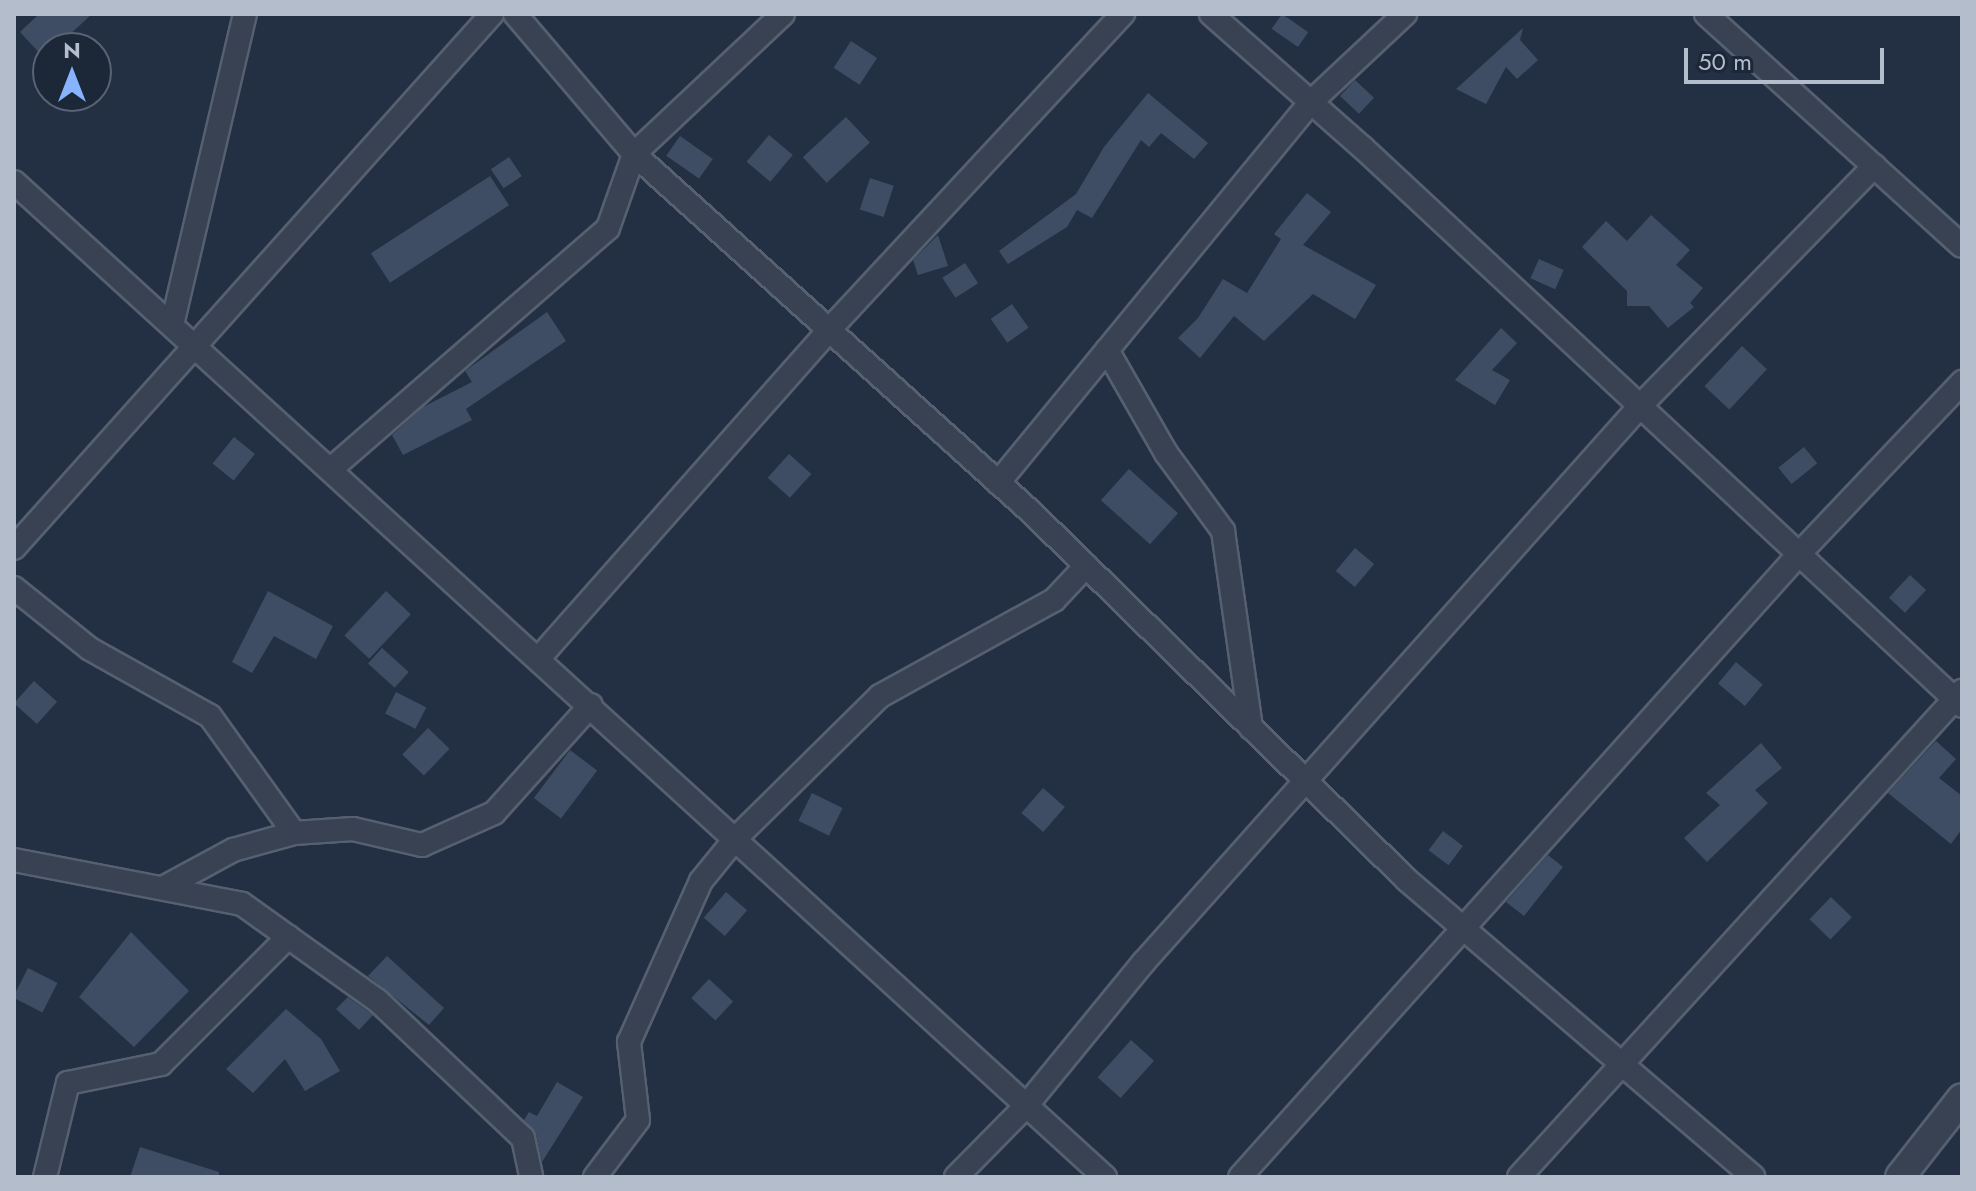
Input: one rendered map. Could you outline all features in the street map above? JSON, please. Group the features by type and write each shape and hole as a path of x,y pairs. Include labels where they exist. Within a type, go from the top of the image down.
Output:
{"street":[{"path":"172,325 245,14"},
{"path":"14,548 492,14"},
{"path":"515,14 634,154 998,483 1308,784 1465,930 1753,1177"},
{"path":"331,469 608,228 634,154 783,14"},
{"path":"539,658 829,330 1123,14"},
{"path":"1211,14 1311,102 1960,699 1619,1062 1519,1177"},
{"path":"998,483 1311,102 1405,14"},
{"path":"1706,14 1962,246"},
{"path":"956,1177 1026,1106 1143,963 1308,784 1641,405 1874,166"},
{"path":"14,182 1105,1177"},
{"path":"1107,350 1166,453 1223,531 1251,728"},
{"path":"1240,1177 1465,930 1800,553 1962,382"},
{"path":"595,1177 638,1120 629,1042 701,881 736,838 880,696 1054,600 1086,566"},
{"path":"14,588 90,649 210,716 294,833"},
{"path":"163,888 233,850 294,833 353,829 422,845 494,813 591,705"},
{"path":"14,860 242,904 378,1001 523,1138 531,1177"},
{"path":"45,1177 68,1083 161,1064 288,937"},
{"path":"1900,1177 1962,1098"}],"building":[{"path":"39,14 92,14 72,32 32,32 32,45 20,32"},
{"path":"1282,14 1308,32 1298,47 1272,29"},
{"path":"1523,28 1520,40 1538,60 1517,79 1506,67 1486,104 1456,89"},
{"path":"851,41 877,58 860,85 834,68"},
{"path":"1355,80 1374,98 1359,114 1340,96"},
{"path":"1148,93 1208,143 1194,159 1161,133 1149,147 1141,140 1092,218 1077,210 1067,227 1008,264 999,251 1076,194 1104,147"},
{"path":"846,117 870,143 827,183 803,157"},
{"path":"769,135 793,155 770,182 747,162"},
{"path":"680,136 713,159 699,179 666,156"},
{"path":"509,157 522,176 504,188 491,169"},
{"path":"490,176 509,205 390,283 371,253"},
{"path":"870,178 894,186 884,217 860,209"},
{"path":"1307,193 1331,212 1303,245 1376,285 1355,319 1313,294 1264,341 1234,316 1200,358 1178,338 1198,318 1223,279 1247,293 1281,239 1274,234"},
{"path":"1651,215 1690,250 1676,265 1703,288 1690,303 1694,307 1668,328 1649,306 1627,306 1627,291 1582,247 1606,221 1627,241"},
{"path":"938,235 948,266 918,275 913,260"},
{"path":"1539,259 1564,270 1555,289 1530,278"},
{"path":"965,263 978,283 955,298 942,278"},
{"path":"1012,304 1029,328 1007,343 991,319"},
{"path":"547,312 566,341 466,409 472,420 403,455 392,435 423,407 472,382 465,371"},
{"path":"1501,328 1517,343 1492,370 1510,380 1495,405 1455,380"},
{"path":"1742,346 1767,369 1729,409 1704,386"},
{"path":"234,437 255,454 234,480 213,463"},
{"path":"1804,447 1817,463 1792,484 1778,468"},
{"path":"789,454 811,474 790,498 768,478"},
{"path":"1129,469 1178,513 1150,544 1101,500"},
{"path":"1355,548 1374,564 1355,587 1336,571"},
{"path":"1910,575 1926,590 1905,613 1889,598"},
{"path":"268,591 333,626 316,659 274,636 252,673 232,662"},
{"path":"386,591 411,614 369,659 344,636"},
{"path":"382,648 409,672 395,688 368,664"},
{"path":"1736,662 1763,684 1745,706 1718,683"},
{"path":"34,681 57,702 37,724 14,703"},
{"path":"396,692 426,707 415,729 385,713"},
{"path":"428,728 450,749 424,775 402,755"},
{"path":"1936,741 1956,759 1939,778 1962,796 1962,829 1951,844 1888,793"},
{"path":"1761,743 1782,768 1755,790 1768,803 1707,862 1684,838 1720,805 1706,793"},
{"path":"570,750 597,770 561,818 534,798"},
{"path":"1043,788 1065,807 1043,832 1021,813"},
{"path":"812,793 843,808 829,836 798,821"},
{"path":"1443,831 1463,846 1449,865 1429,850"},
{"path":"1548,855 1563,867 1524,916 1506,902"},
{"path":"726,892 747,910 725,936 704,918"},
{"path":"1831,897 1852,917 1830,939 1809,919"},
{"path":"131,932 189,991 134,1047 79,997"},
{"path":"387,956 444,1008 429,1025 368,976"},
{"path":"28,968 57,983 42,1012 14,998"},
{"path":"709,979 733,1002 715,1021 691,998"},
{"path":"348,997 373,1015 359,1030 336,1009"},
{"path":"286,1009 321,1039 340,1071 305,1091 285,1059 253,1093 226,1069"},
{"path":"1131,1040 1154,1061 1121,1098 1098,1077"},
{"path":"557,1082 583,1097 542,1162 536,1134 524,1120 529,1112 537,1116"},
{"path":"140,1147 219,1172 219,1177 130,1177"}]}
